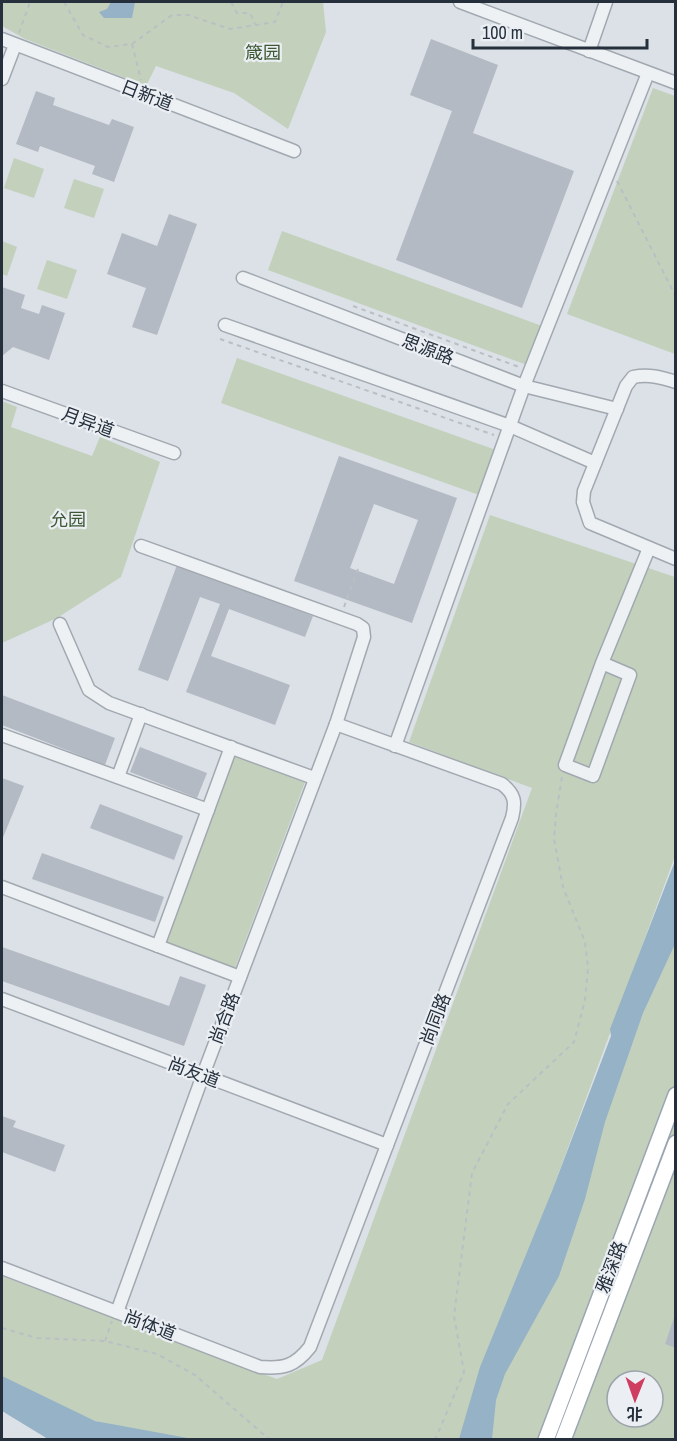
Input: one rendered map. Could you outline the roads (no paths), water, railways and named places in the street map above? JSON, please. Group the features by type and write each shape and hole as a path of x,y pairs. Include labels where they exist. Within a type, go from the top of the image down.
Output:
{"main road":[{"name":"雅深路","path":"546,1440 675,1095"},
{"name":"雅深路","path":"563,1440 675,1143"}],"street":[{"path":"460,2 675,84"},
{"path":"588,51 606,2"},
{"name":"日新道","path":"2,39 294,151"},
{"path":"2,79 15,45"},
{"path":"336,724 395,746 524,386 648,73"},
{"name":"思源路","path":"243,278 524,386 616,409"},
{"path":"225,325 508,433 595,463"},
{"path":"675,382 646,375 633,377 626,386 616,409 584,491 584,502 590,523 675,559"},
{"name":"月异道","path":"2,391 174,453"},
{"name":"尚合路","path":"116,1312 336,724 364,637 363,628 340,618 141,546"},
{"path":"602,663 630,675 593,776 566,765 602,663 649,548"},
{"path":"60,624 89,690 109,703 314,778"},
{"path":"118,777 141,714"},
{"path":"2,735 208,810"},
{"name":"尚同路","path":"299,1360 310,1347 515,805 512,792 502,784 395,746"},
{"path":"158,946 231,747"},
{"path":"2,887 240,977"},
{"name":"尚友道","path":"2,999 387,1145"},
{"name":"尚体道","path":"2,1268 260,1367 275,1368 299,1360"}],"water":[{"path":"111,2 135,2 132,18 104,18 99,12 107,9"},
{"path":"675,861 675,944 643,1013 605,1122 585,1199 559,1276 505,1374 496,1400 492,1439 459,1439 480,1367 552,1191 611,1036 610,1029"},
{"path":"2,1376 95,1421 193,1439 48,1439 2,1411"}],"park label":[{"name":"箴园","path":"263,52"},
{"name":"允园","path":"68,519"}]}
